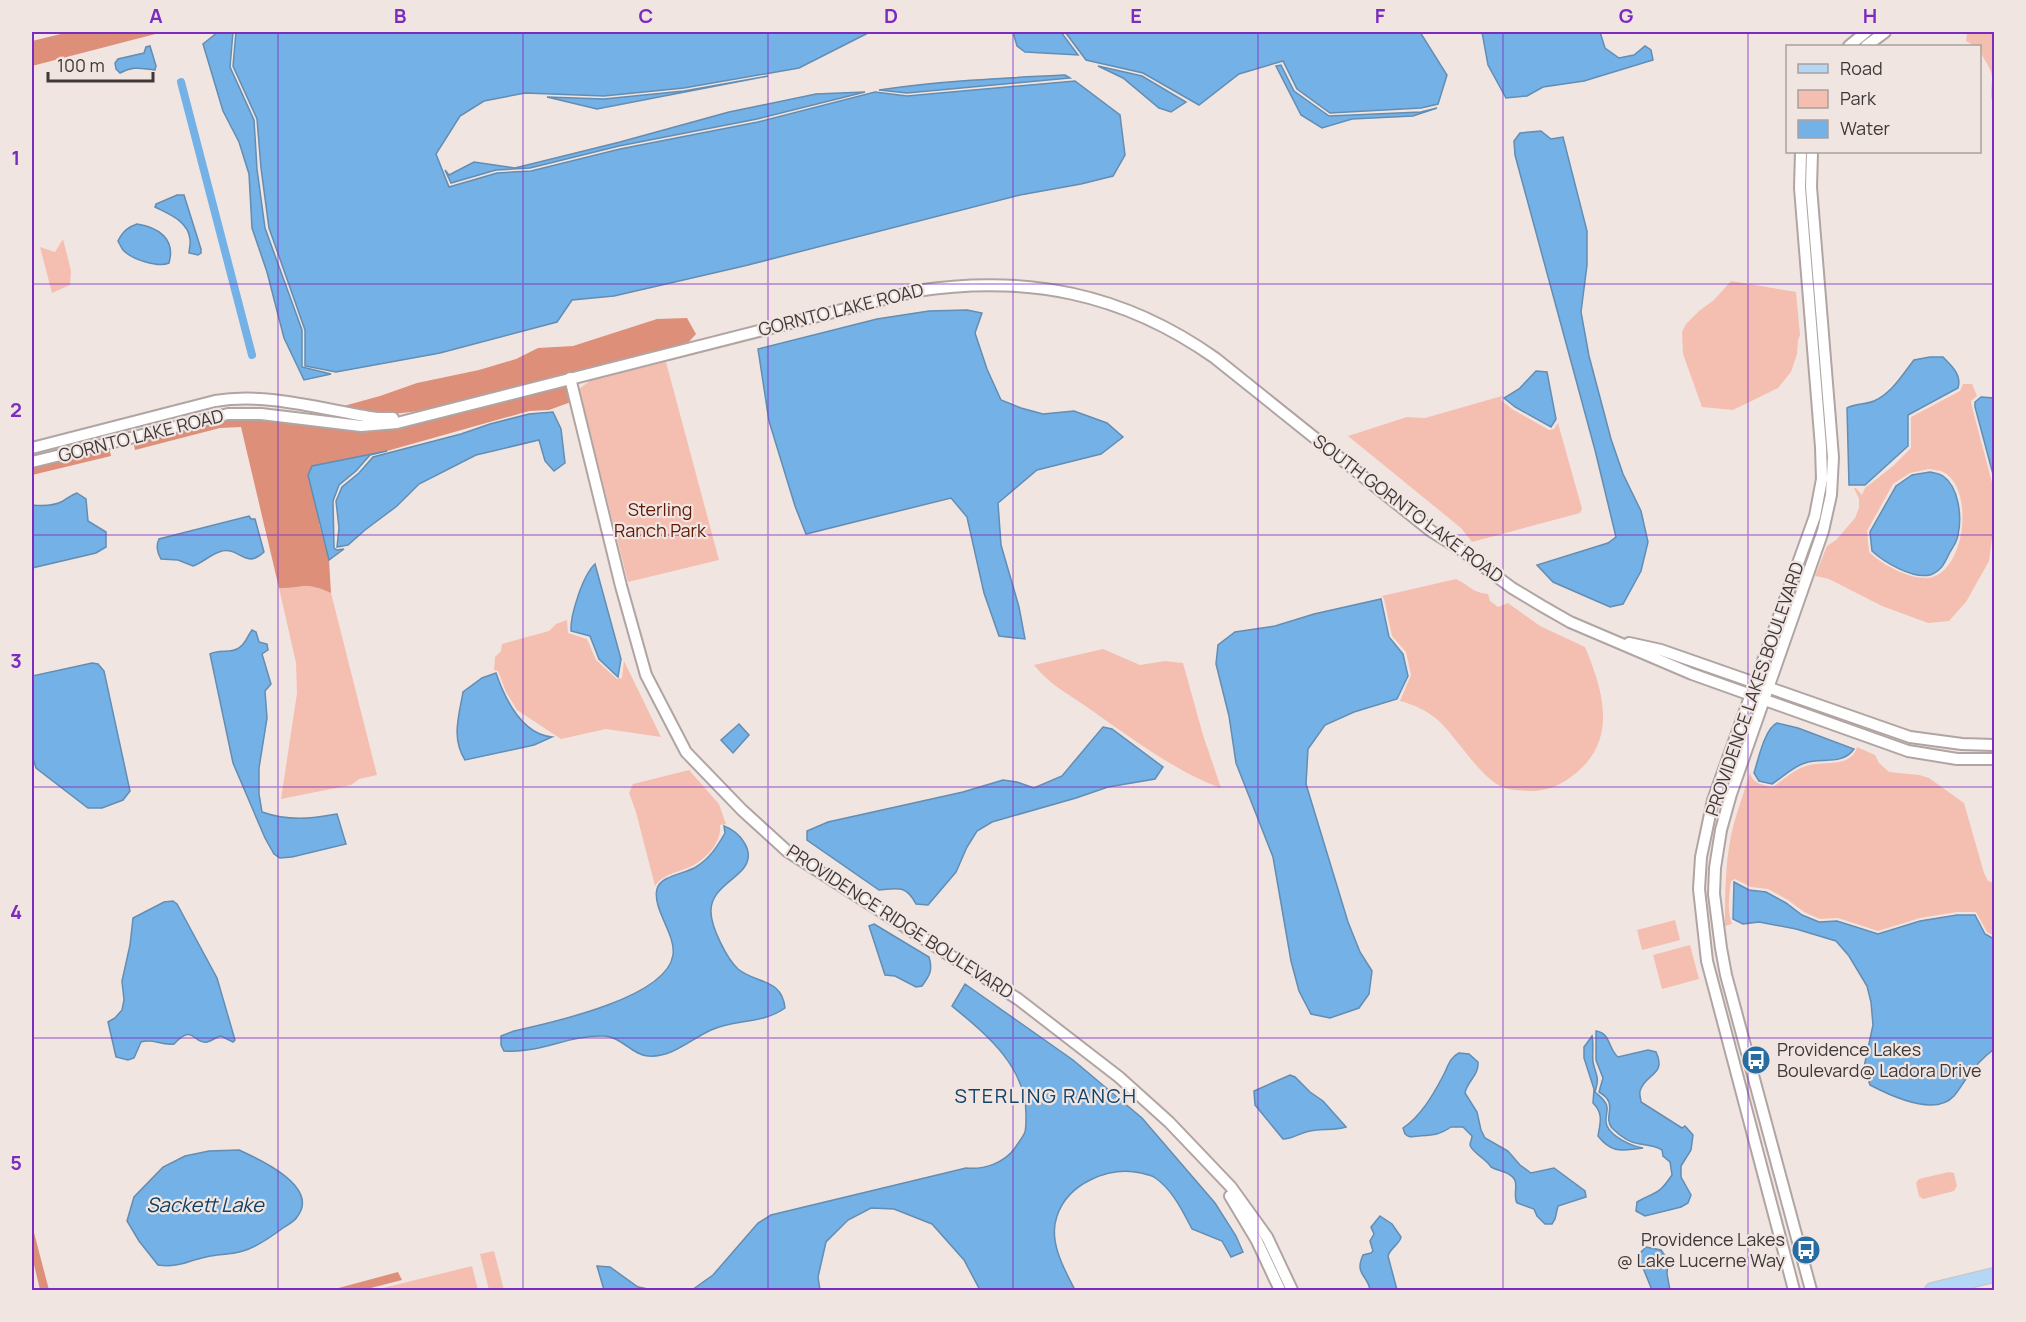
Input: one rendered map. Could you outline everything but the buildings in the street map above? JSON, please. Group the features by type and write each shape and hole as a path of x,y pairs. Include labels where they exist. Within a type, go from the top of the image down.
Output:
{"main road":[{"path":"1932,1290 1995,1275"}],"street":[{"path":"1850,45 1866,32"},
{"path":"1867,45 1885,32"},
{"name":"PROVIDENCE LAKES BOULEVARD","path":"1794,1290 1707,961 1701,911 1701,857 1713,800 1810,535 1822,479 1800,188 1801,153"},
{"name":"PROVIDENCE LAKES BOULEVARD","path":"1810,1290 1726,975 1714,894 1715,868 1721,830 1731,794 1823,531 1833,476 1811,187 1812,153"},
{"name":"GORNTO LAKE ROAD","path":"32,462 228,414 261,414 369,426 407,421 429,413 916,291 959,285 1043,287 1102,301 1140,315 1189,340 1240,379"},
{"name":"PROVIDENCE RIDGE BOULEVARD","path":"570,378 621,586 646,675 686,752 742,810 787,851 1018,999 1119,1077 1169,1122 1231,1187 1256,1220 1277,1256 1292,1290"},
{"name":"SOUTH GORNTO LAKE ROAD","path":"1240,379 1422,525 1460,549 1512,588 1570,622 1649,657 1750,696 1908,752 1957,759 1995,759"},
{"name":"GORNTO LAKE ROAD","path":"32,448 214,401 232,399 266,399 376,418 429,413"},
{"name":"SOUTH GORNTO LAKE ROAD","path":"1616,641 1661,650 1910,737 1962,744 1995,744"},
{"name":"PROVIDENCE RIDGE BOULEVARD","path":"1200,1154 1242,1215 1280,1290"}],"green space":[{"path":"1994,32 1994,106 1991,95 1992,78 1982,54 1981,45 1973,45 1966,41 1967,33"},
{"path":"63,239 71,271 70,285 52,293 40,247 55,252"},
{"path":"1731,281 1796,292 1800,335 1797,354 1791,372 1778,388 1733,410 1702,407 1683,354 1682,332 1686,324 1714,300"},
{"name":"Sterling Ranch Park","path":"666,362 719,560 628,582 579,389 591,380"},
{"path":"1963,384 1972,384 1977,396 1971,401 1972,407 1994,490 1994,529 1989,561 1966,602 1949,621 1928,623 1882,606 1829,579 1815,576 1827,546 1836,540 1855,518 1859,508 1859,499 1854,488 1862,495 1865,488 1911,448 1911,417 1960,391","holes":["1929,469 1943,472 1953,481 1960,495 1961,531 1950,563 1939,574 1923,578 1900,572 1869,552 1867,531 1893,484 1910,473"]},
{"path":"1502,396 1501,400 1512,409 1549,430 1554,429 1558,423 1582,509 1580,513 1472,542 1461,528 1348,436 1407,417 1425,418"},
{"path":"1456,579 1475,590 1488,594 1490,601 1498,607 1508,603 1540,626 1585,647 1601,697 1602,730 1598,745 1589,760 1560,784 1536,791 1499,786 1481,770 1435,718 1411,704 1400,701 1411,675 1406,652 1392,636 1382,596"},
{"path":"315,585 331,593 377,775 359,779 351,785 281,799 297,693 296,663 279,588"},
{"path":"567,620 568,633 587,639 596,660 617,679 622,678 624,661 661,737 606,729 561,739 517,710 506,692 498,671 494,670 495,657 501,651 502,644 549,631 556,624"},
{"path":"1103,649 1140,665 1165,661 1183,663 1203,735 1221,788 1185,772 1150,751 1057,687 1034,665"},
{"path":"1857,747 1875,755 1879,763 1889,772 1929,778 1964,803 1984,873 1988,881 1994,883 1994,936 1987,932 1976,912 1957,912 1920,918 1878,931 1838,918 1820,919 1804,912 1768,889 1751,887 1735,879 1731,881 1729,897 1729,914 1732,924 1725,926 1725,887 1729,848 1734,823 1750,773 1756,782 1773,787 1801,768 1849,758"},
{"path":"689,770 719,804 726,824 720,825 716,843 703,859 667,876 655,886 629,793 633,784"},
{"path":"1675,920 1680,940 1642,950 1637,930"},
{"path":"1690,945 1699,979 1662,989 1653,955"},
{"path":"1949,1172 1954,1173 1957,1186 1954,1191 1923,1199 1919,1196 1916,1183 1919,1179"},
{"path":"494,1251 504,1290 489,1290 480,1254"},
{"path":"472,1266 478,1290 375,1290"}],"shaded area":[{"path":"69,32 163,32 32,66 32,41"},
{"path":"687,318 696,334 686,345 428,410 384,415 340,407 417,383 479,370 516,359 538,348 573,346 657,319"},
{"path":"567,382 571,402 549,410 529,411 387,451 312,466 319,523 329,560 331,593 310,586 279,588 241,427 220,428 135,450 133,440 211,421 243,417 350,429"},
{"path":"109,447 111,456 32,475 32,466"},
{"path":"32,1225 49,1290 40,1290 32,1256"},
{"path":"398,1272 402,1280 363,1290 331,1290"}],"water":[{"path":"218,32 233,32 230,67 254,120 257,169 265,228 302,330 302,367 331,374 304,380 284,338 267,272 252,228 249,174 239,142 223,111 203,44"},
{"path":"236,32 870,32 799,68 684,88 604,96 525,93 484,101 460,116 436,154 449,187 497,173 531,171 620,149 758,122 875,92 907,96 1075,81 1120,115 1125,155 1113,176 1020,195 744,266 614,296 572,300 557,322 440,353 336,372 305,366 305,330 269,228 257,119 233,66"},
{"path":"1013,32 1061,32 1078,55 1025,52 1017,46"},
{"path":"1065,32 1420,32 1447,75 1438,104 1421,108 1330,113 1297,89 1283,61 1239,74 1199,105 1143,73 1086,60"},
{"path":"1482,32 1600,32 1605,48 1619,58 1634,55 1645,46 1651,50 1653,60 1584,81 1543,87 1527,96 1506,98 1488,65"},
{"path":"150,46 155,70 134,68 120,73 116,69 115,63 118,59 144,53 146,47"},
{"path":"1281,65 1294,91 1329,116 1421,112 1437,108 1413,116 1352,119 1322,128 1301,115 1276,66"},
{"path":"1098,66 1142,76 1186,102 1171,112 1159,108 1123,78"},
{"path":"1065,75 1070,78 907,93 879,90 948,82"},
{"path":"768,76 597,109 547,97 604,99 684,91"},
{"path":"865,92 757,119 619,146 530,168 496,170 451,183 445,170 449,175 474,162 515,168 729,112 816,94"},
{"path":"1541,131 1551,139 1563,137 1587,231 1587,265 1581,312 1589,356 1611,439 1623,474 1641,511 1648,542 1641,571 1623,604 1610,607 1553,582 1537,565 1608,543 1616,537 1595,450 1515,155 1514,141 1520,133"},
{"path":"177,195 184,195 201,249 198,255 189,253 190,241 186,227 172,215 155,207 156,204"},
{"path":"137,224 152,228 163,236 170,247 169,263 145,262 132,257 123,250 118,241 126,230"},
{"path":"967,310 982,313 975,333 987,369 1001,400 1043,414 1074,411 1107,423 1123,437 1101,454 1037,470 998,503 1001,545 1019,607 1025,639 999,636 984,593 967,517 951,498 806,534 769,421 758,349 877,319 929,311"},
{"path":"1943,357 1950,364 1959,379 1958,388 1908,415 1908,446 1865,485 1849,485 1847,408 1880,398 1896,383 1914,360"},
{"path":"1536,371 1547,372 1556,419 1551,427 1515,407 1504,398 1519,389"},
{"path":"1981,397 1994,398 1994,478 1975,407 1975,402"},
{"path":"553,412 561,429 565,463 554,471 545,461 539,440 476,455 419,484 397,506 348,545 337,547 339,528 336,501 342,487 373,457 529,414"},
{"path":"387,451 370,455 339,485 333,501 334,548 344,549 329,560 308,475 312,466"},
{"path":"1930,472 1943,476 1953,487 1958,503 1959,528 1956,542 1943,566 1930,575 1923,576 1899,569 1872,551 1870,532 1896,486 1912,475"},
{"path":"77,493 86,499 88,521 106,532 106,547 96,553 32,568 32,505 56,504"},
{"path":"249,516 255,519 264,552 257,557 246,558 226,550 193,566 178,560 161,559 160,557 157,546 159,539"},
{"path":"595,564 621,659 618,677 599,659 590,636 571,631 578,596 590,569"},
{"path":"1381,599 1389,637 1403,654 1408,676 1397,699 1354,712 1325,725 1308,749 1306,784 1348,922 1360,952 1372,971 1369,994 1359,1008 1330,1018 1311,1014 1299,991 1291,961 1273,857 1236,763 1229,716 1216,664 1218,645 1235,632 1275,626 1314,614"},
{"path":"252,630 256,632 259,642 267,644 268,650 262,654 271,684 265,691 267,718 259,768 262,812 281,817 299,818 337,814 346,844 280,858 274,854 265,838 233,763 210,654 237,649"},
{"path":"92,663 98,664 104,671 130,791 123,800 102,808 88,808 36,768 32,755 32,676"},
{"path":"496,673 504,694 523,722 541,734 552,737 534,745 465,760 457,735 463,692 482,678"},
{"path":"1777,723 1798,728 1854,749 1844,758 1811,761 1800,765 1772,784 1759,781 1754,773 1760,753 1769,731"},
{"path":"739,724 749,735 733,753 721,740"},
{"path":"1103,727 1112,729 1163,767 1155,779 1108,787 992,822 977,831 956,872 928,905 916,904 909,894 901,889 879,890 807,840 807,831 828,822 963,792 1003,780 1034,788 1062,776"},
{"path":"724,826 736,833 745,843 748,856 743,869 714,898 711,912 714,926 720,942 738,969 774,986 783,998 785,1008 768,1017 711,1030 673,1051 657,1056 642,1055 615,1039 603,1036 578,1038 529,1050 504,1051 501,1036 579,1015 630,996 651,984 666,970 673,955 673,947 656,897 659,884 674,875 696,867 705,860 725,833"},
{"path":"1734,882 1749,890 1766,892 1802,915 1819,922 1837,921 1878,934 1920,921 1957,915 1975,915 1985,934 1994,939 1994,1049 1983,1058 1954,1096 1936,1105 1925,1105 1901,1099 1870,1085 1864,1067 1873,1025 1871,1002 1867,986 1849,956 1836,941 1796,929 1759,922 1743,924 1733,919"},
{"path":"173,901 177,904 217,978 235,1040 233,1042 221,1036 202,1042 190,1034 174,1044 141,1042 134,1058 128,1060 116,1057 108,1022 122,1010 124,1000 122,981 133,918 164,902"},
{"path":"874,924 929,957 930,972 922,986 916,987 895,976 885,975 869,926"},
{"path":"965,984 1073,1060 1142,1118 1215,1203 1236,1236 1243,1252 1231,1257 1222,1241 1192,1229 1172,1194 1161,1182 1154,1177 1129,1171 1103,1175 1091,1180 1070,1194 1062,1204 1057,1216 1054,1235 1058,1254 1075,1290 980,1290 964,1260 932,1224 894,1209 871,1208 848,1220 826,1242 818,1277 820,1290 692,1290 713,1275 758,1223 771,1215 966,1168 987,1167 1005,1158 1015,1148 1025,1132 1025,1100 1020,1083 1003,1054 952,1006"},
{"path":"1596,1031 1601,1032 1607,1038 1618,1057 1648,1050 1656,1052 1659,1066 1643,1085 1640,1092 1641,1102 1682,1128 1685,1126 1693,1135 1691,1150 1681,1166 1681,1177 1691,1195 1688,1203 1681,1207 1645,1216 1636,1211 1637,1202 1660,1190 1672,1175 1670,1162 1663,1156 1662,1150 1629,1140 1621,1136 1609,1124 1610,1106 1605,1096 1599,1092 1603,1078 1596,1060"},
{"path":"1592,1036 1593,1062 1597,1079 1595,1092 1606,1105 1607,1126 1622,1140 1643,1148 1614,1149 1598,1136 1600,1115 1593,1103 1594,1089 1584,1058 1584,1047"},
{"path":"1459,1053 1469,1054 1478,1062 1477,1071 1465,1093 1477,1112 1485,1138 1508,1151 1520,1165 1531,1173 1554,1168 1585,1191 1586,1197 1558,1206 1552,1224 1545,1224 1534,1209 1517,1203 1516,1184 1513,1178 1491,1167 1471,1148 1472,1136 1463,1127 1451,1127 1428,1135 1410,1137 1405,1134 1403,1128 1426,1105 1451,1060"},
{"path":"1290,1075 1323,1101 1346,1127 1311,1131 1283,1139 1255,1105 1254,1091"},
{"name":"Sackett Lake","path":"239,1150 272,1167 294,1185 301,1195 302,1206 297,1217 269,1238 248,1249 177,1265 158,1265 127,1221 134,1197 163,1167 185,1156 209,1151"},
{"path":"1380,1216 1392,1224 1401,1237 1388,1256 1397,1290 1370,1290 1360,1267 1363,1255 1373,1251 1370,1241 1374,1234 1371,1227"},
{"path":"1646,1247 1661,1250 1668,1260 1667,1274 1670,1290 1652,1290 1641,1263 1641,1252"},
{"path":"597,1266 610,1267 638,1287 653,1290 604,1290"}],"waterway":[{"path":"181,82 252,355"}],"place":[{"name":"Providence Lakes Boulevard@ Ladora Drive","path":"1756,1060"},
{"name":"Providence Lakes @ Lake Lucerne Way","path":"1806,1250"}],"district":[{"name":"STERLING RANCH","path":"1046,1096"}]}
